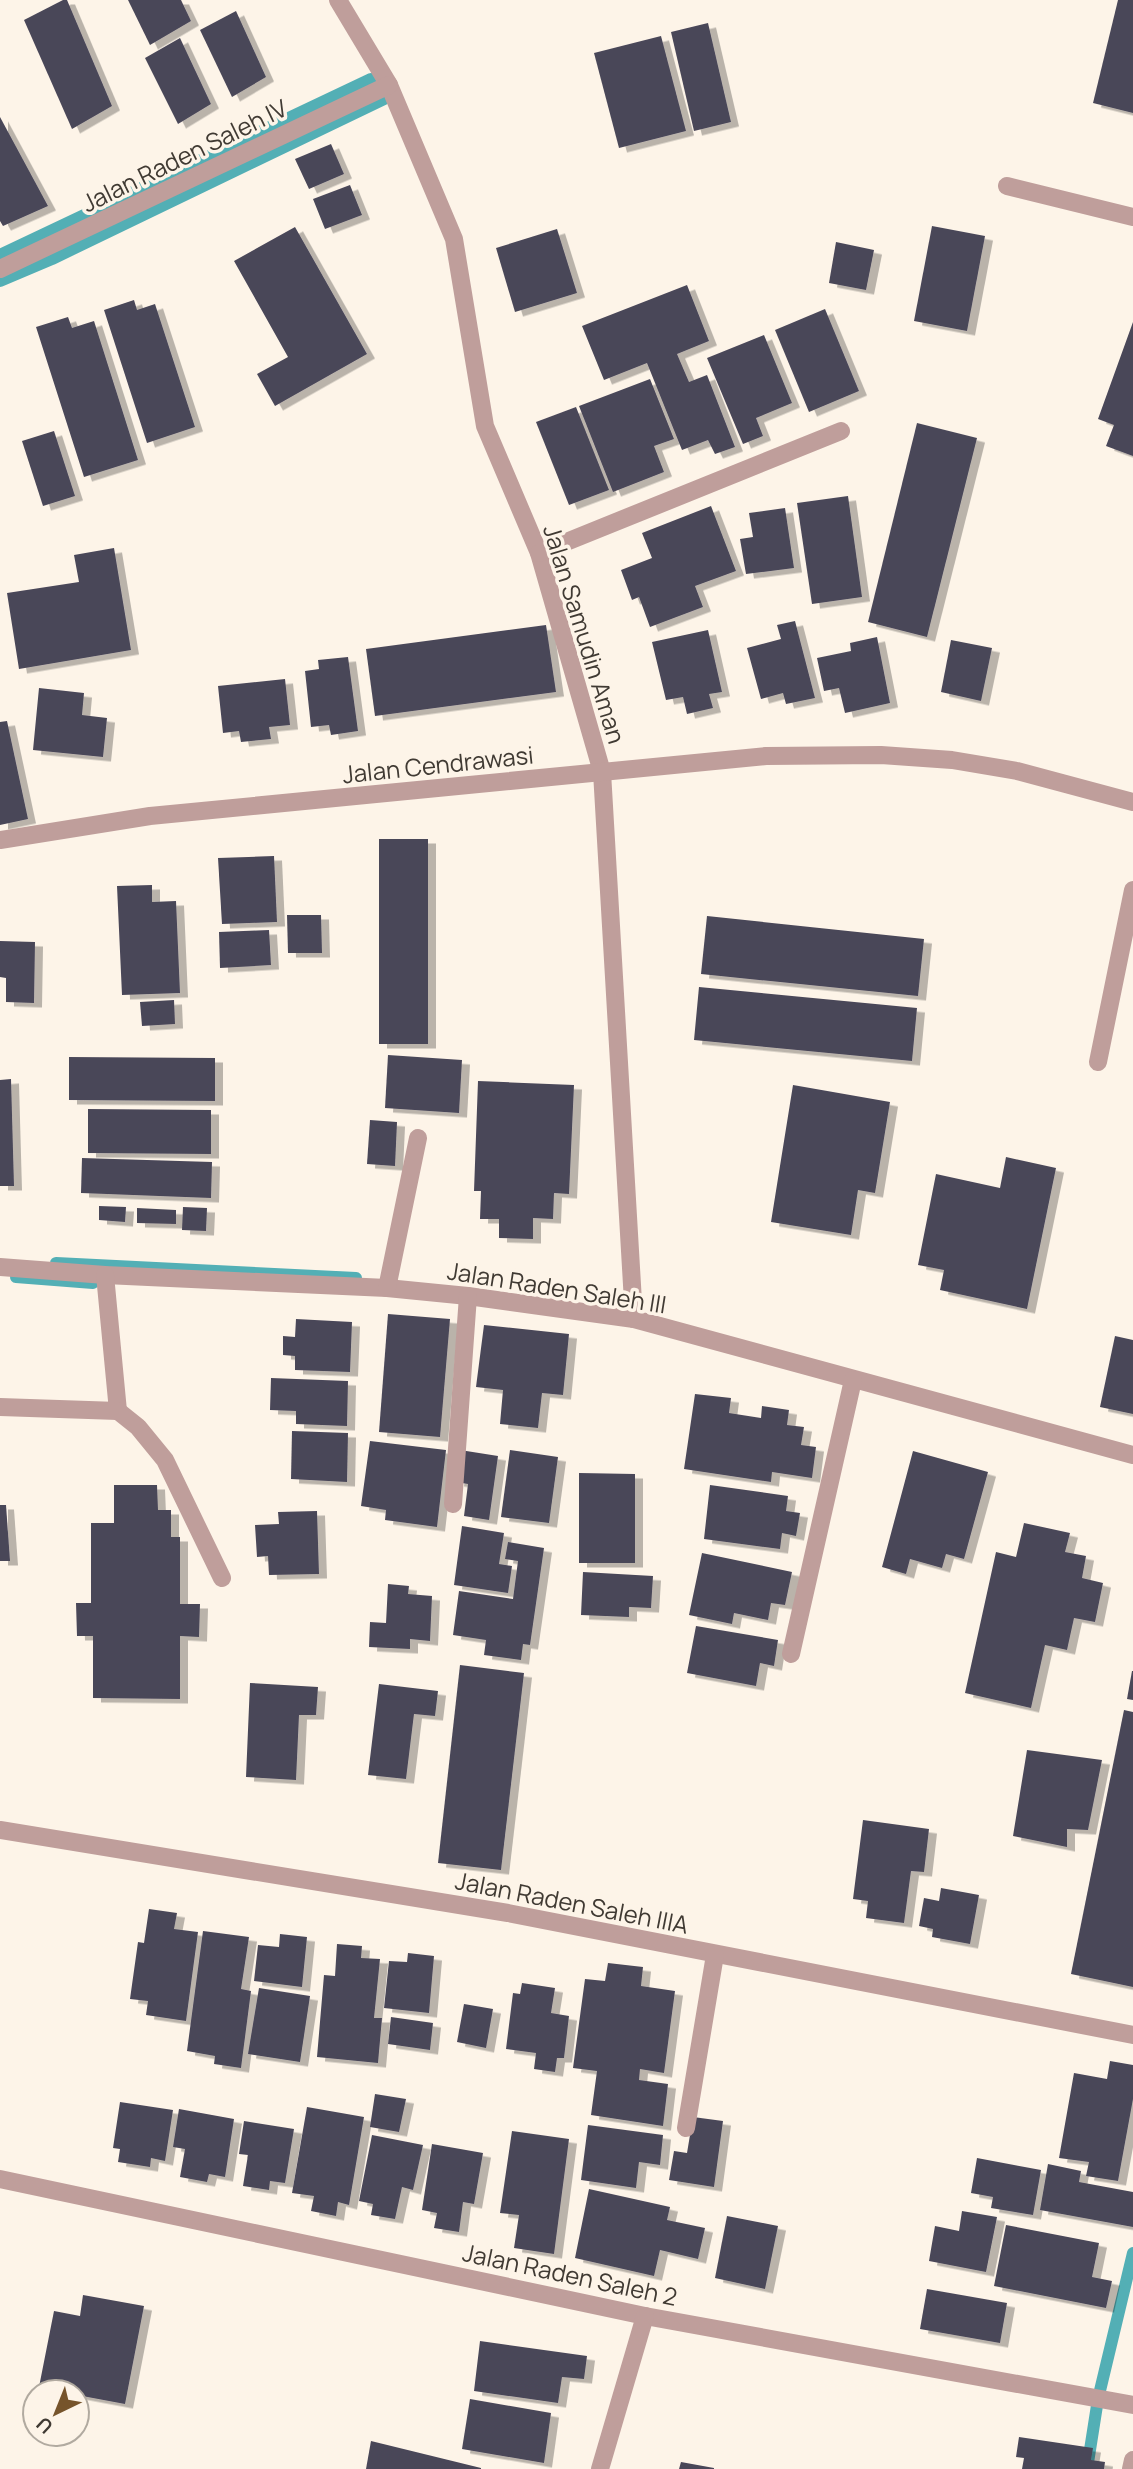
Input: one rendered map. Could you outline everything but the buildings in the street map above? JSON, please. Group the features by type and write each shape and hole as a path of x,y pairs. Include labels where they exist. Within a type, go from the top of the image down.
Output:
{"street":[{"name":"Jalan Samudin Aman","path":"338,0 389,85 454,239 485,426 539,553 602,772 634,1320"},
{"name":"Jalan Raden Saleh IV","path":"0,269 389,85"},
{"path":"1007,186 1133,217"},
{"path":"539,553 841,431"},
{"name":"Jalan Cendrawasi","path":"0,840 150,816 766,756 881,755 952,760 1017,771 1133,802"},
{"path":"1098,1062 1133,890"},
{"path":"387,1288 418,1138"},
{"name":"Jalan Raden Saleh III","path":"0,1267 104,1275 387,1288 468,1296 634,1320 1133,1455"},
{"path":"104,1275 118,1411"},
{"path":"453,1504 468,1296"},
{"path":"791,1654 853,1380"},
{"path":"0,1406 118,1411 138,1427 165,1460 222,1578"},
{"name":"Jalan Raden Saleh IIIA","path":"0,1830 508,1913 1133,2035"},
{"path":"686,2128 715,1955"},
{"name":"Jalan Raden Saleh 2","path":"0,2179 645,2316 1133,2405"},
{"path":"600,2469 645,2316"},
{"path":"1132,2469 1133,2460"}],"waterway":[{"path":"0,255 371,79"},
{"path":"0,281 52,259 384,99"},
{"path":"56,1263 356,1278"},
{"path":"16,1277 93,1283"},
{"path":"1087,2469 1098,2399 1133,2253"}]}
